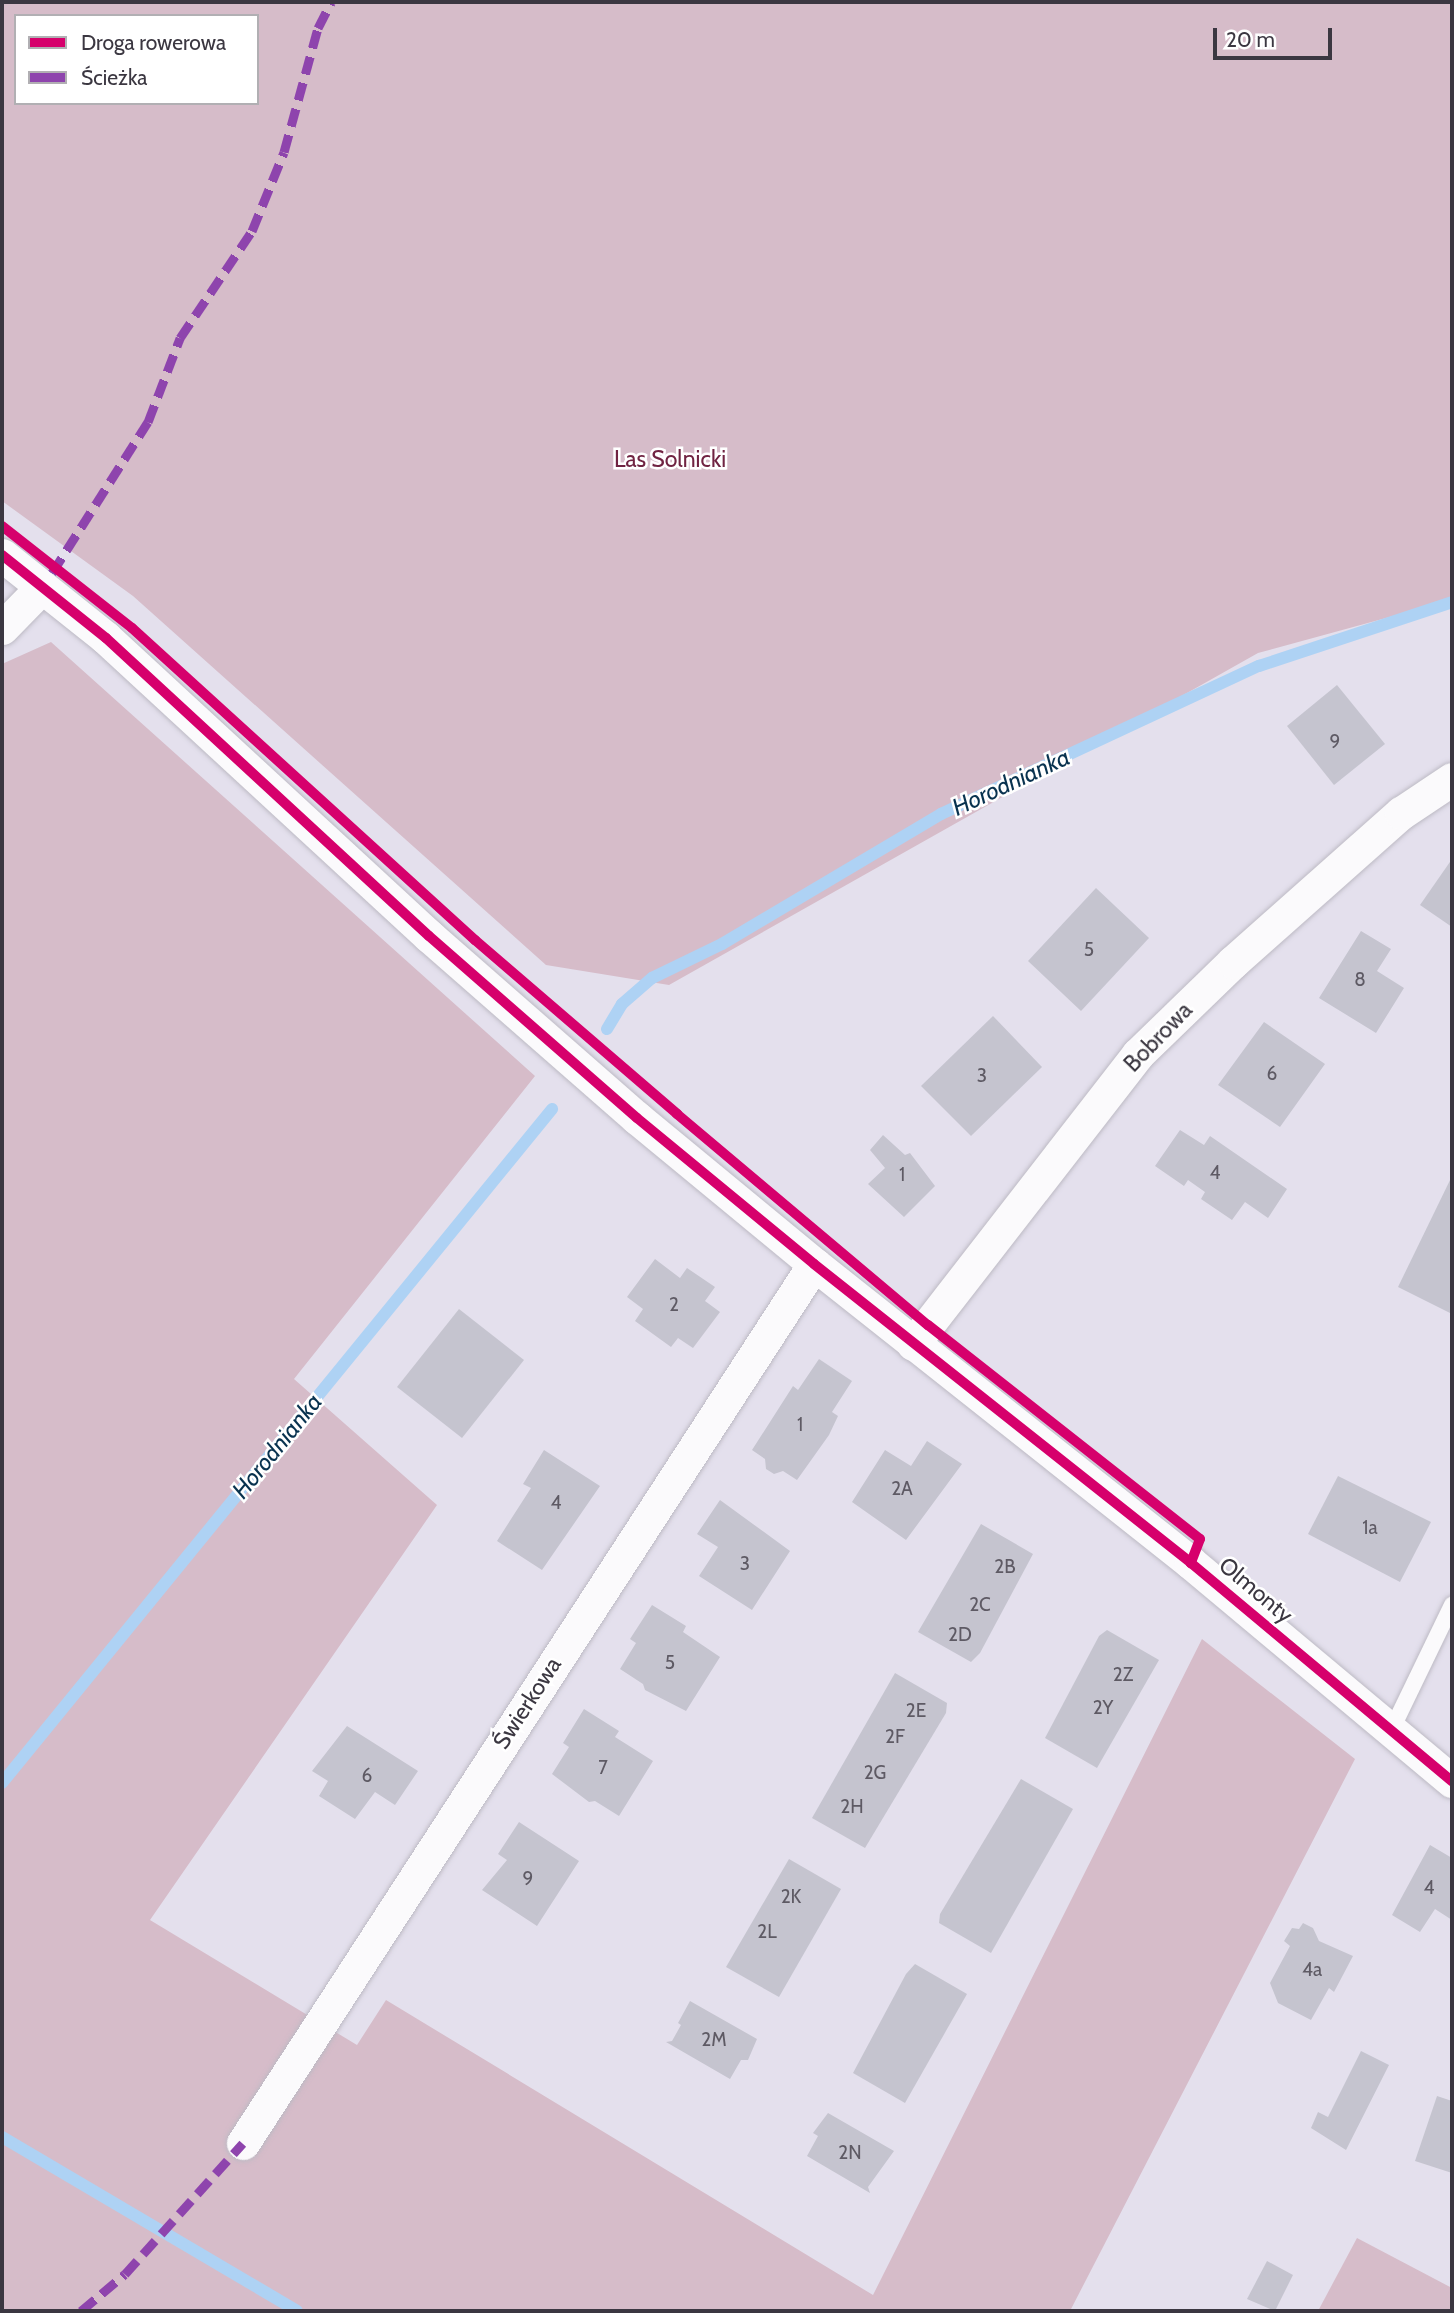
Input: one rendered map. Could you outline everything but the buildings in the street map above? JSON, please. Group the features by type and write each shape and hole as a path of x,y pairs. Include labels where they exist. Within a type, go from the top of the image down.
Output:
{"street":[{"name":"Olmonty","path":"2,555 106,638 440,945 814,1264 1392,1729 1452,1781"},
{"path":"2,628 42,587"},
{"name":"Bobrowa","path":"913,1344 1138,1054 1233,962 1401,813 1452,779"},
{"name":"Świerkowa","path":"243,2143 814,1264"}],"lane":[{"path":"1392,1729 1452,1605"}],"green space":[{"name":"Las Solnicki","path":"2,2 1452,2 1452,600 1258,653 669,985 546,965 133,596 2,501"},
{"path":"51,642 535,1076 294,1379 437,1505 150,1920 357,2045 386,2000 873,2295 1202,1639 1355,1759 1070,2311 2,2311 2,664"},
{"path":"1357,2238 1452,2288 1452,2311 1318,2311"}],"waterway":[{"name":"Horodnianka","path":"607,1029 622,1004 652,978 722,944 941,814 1259,666 1452,602"},
{"name":"Horodnianka","path":"2,1783 552,1109"},
{"path":"2,2137 297,2311"}],"marked path":[{"path":"52,573 148,422 180,338 252,231 284,152 318,28 331,2"},
{"path":"81,2311 125,2274 243,2143"}],"cycle path":[{"path":"2,526 132,628 475,940 677,1114 928,1325 1200,1539 1191,1563"},
{"path":"2,555 106,638 429,936 637,1118 814,1264 1191,1563 1452,1781"}]}
